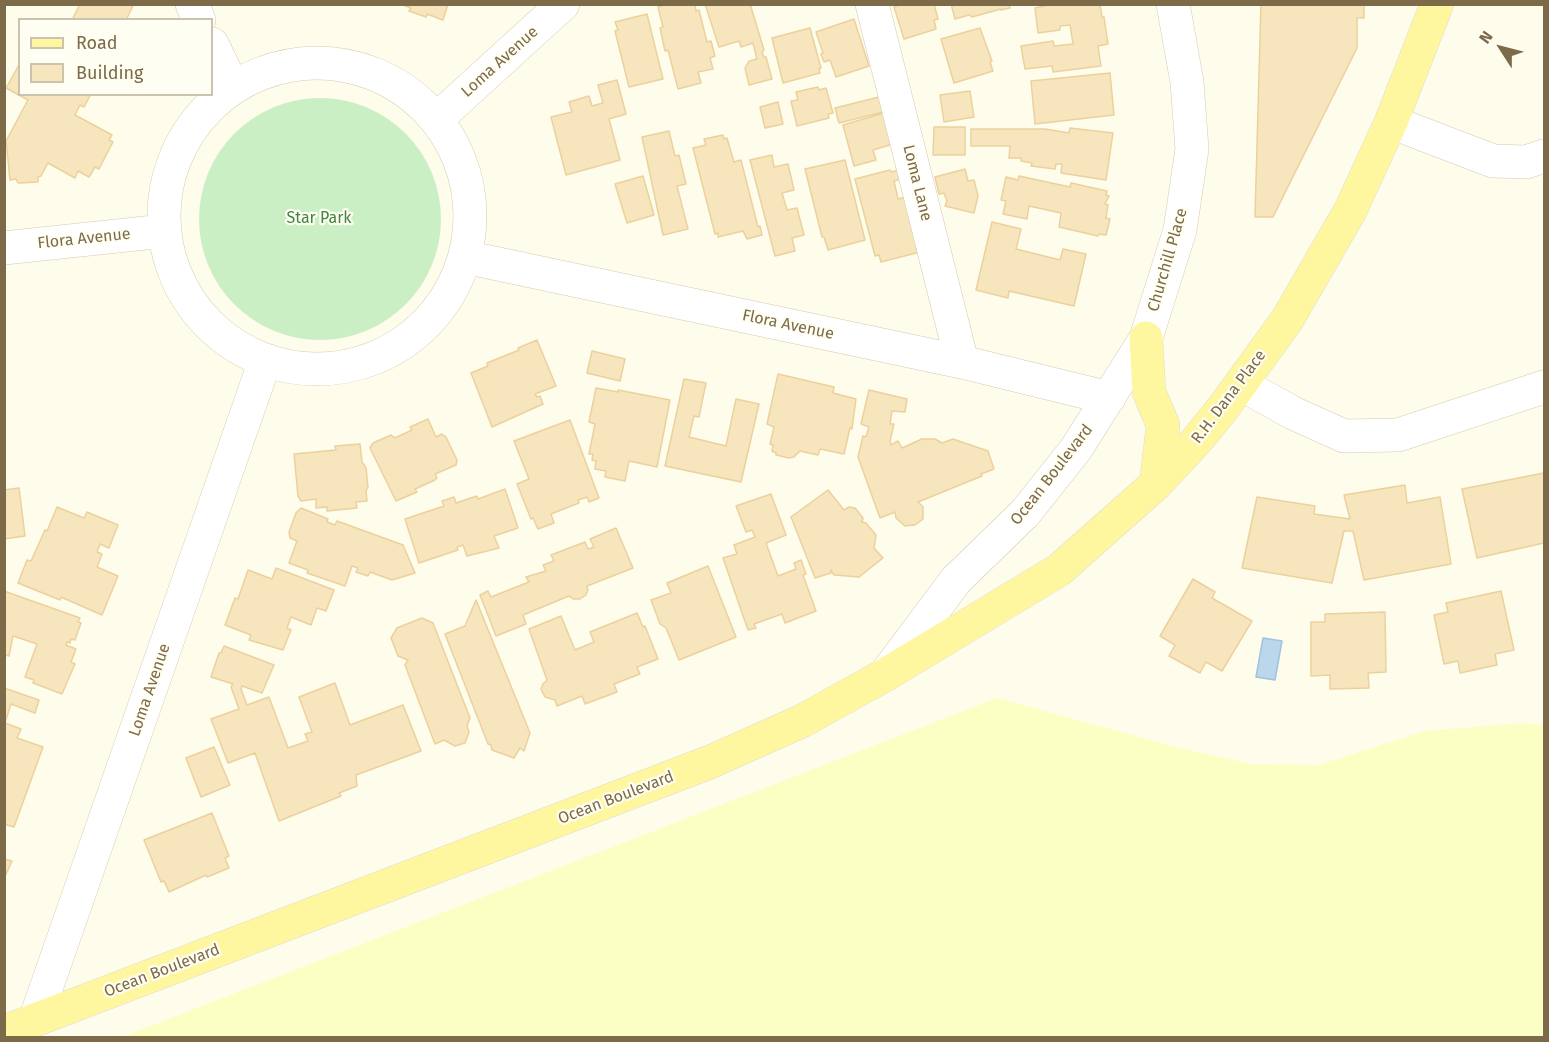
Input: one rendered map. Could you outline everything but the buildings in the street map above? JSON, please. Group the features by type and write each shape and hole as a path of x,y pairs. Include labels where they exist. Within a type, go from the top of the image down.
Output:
{"main road":[{"name":"R.H. Dana Place","path":"885,675 1059,570 1156,484 1197,440 1287,320 1350,211 1391,122 1437,4"},
{"path":"1146,338 1149,392 1163,425 1156,484"},
{"name":"Ocean Boulevard","path":"4,1032 710,762 802,721 885,675"}],"street":[{"path":"192,4 198,18"},
{"name":"Loma Avenue","path":"437,119 563,4"},
{"name":"Loma Lane","path":"872,4 962,362"},
{"name":"Churchill Place","path":"1109,398 1146,338 1180,230 1192,149 1187,82 1173,4"},
{"path":"213,46 233,87"},
{"path":"304,62 341,64 378,74 411,93 437,119 457,150 468,185 471,221 465,257 451,290 430,320 403,343 370,360 336,369 300,369 265,361 226,341 195,311 174,273 164,231 166,189 178,150 201,115 233,87 267,70 304,62"},
{"path":"1391,122 1493,161 1526,162 1545,156"},
{"name":"Flora Avenue","path":"4,248 164,231"},
{"name":"Flora Avenue","path":"465,257 962,362 1109,398"},
{"name":"Loma Avenue","path":"35,1020 265,361"},
{"path":"1240,384 1293,413 1344,436 1398,435 1545,387"},
{"name":"Ocean Boulevard","path":"885,675 956,580 1025,513 1076,449 1109,398"}],"green space":[{"name":"Star Park","path":"308,98 332,98 355,103 377,112 406,133 421,152 432,173 439,195 441,219 439,243 432,265 421,286 406,305 377,326 355,335 332,340 308,340 285,335 263,326 243,313 226,296 213,276 204,254 199,231 199,207 204,184 213,162 226,142 243,125 263,112 285,103"}],"sand":[{"path":"997,698 1176,747 1250,764 1319,765 1425,731 1521,723 1544,725 1544,1037 122,1037"}],"water":[{"path":"1263,638 1282,641 1275,680 1256,677"}]}
